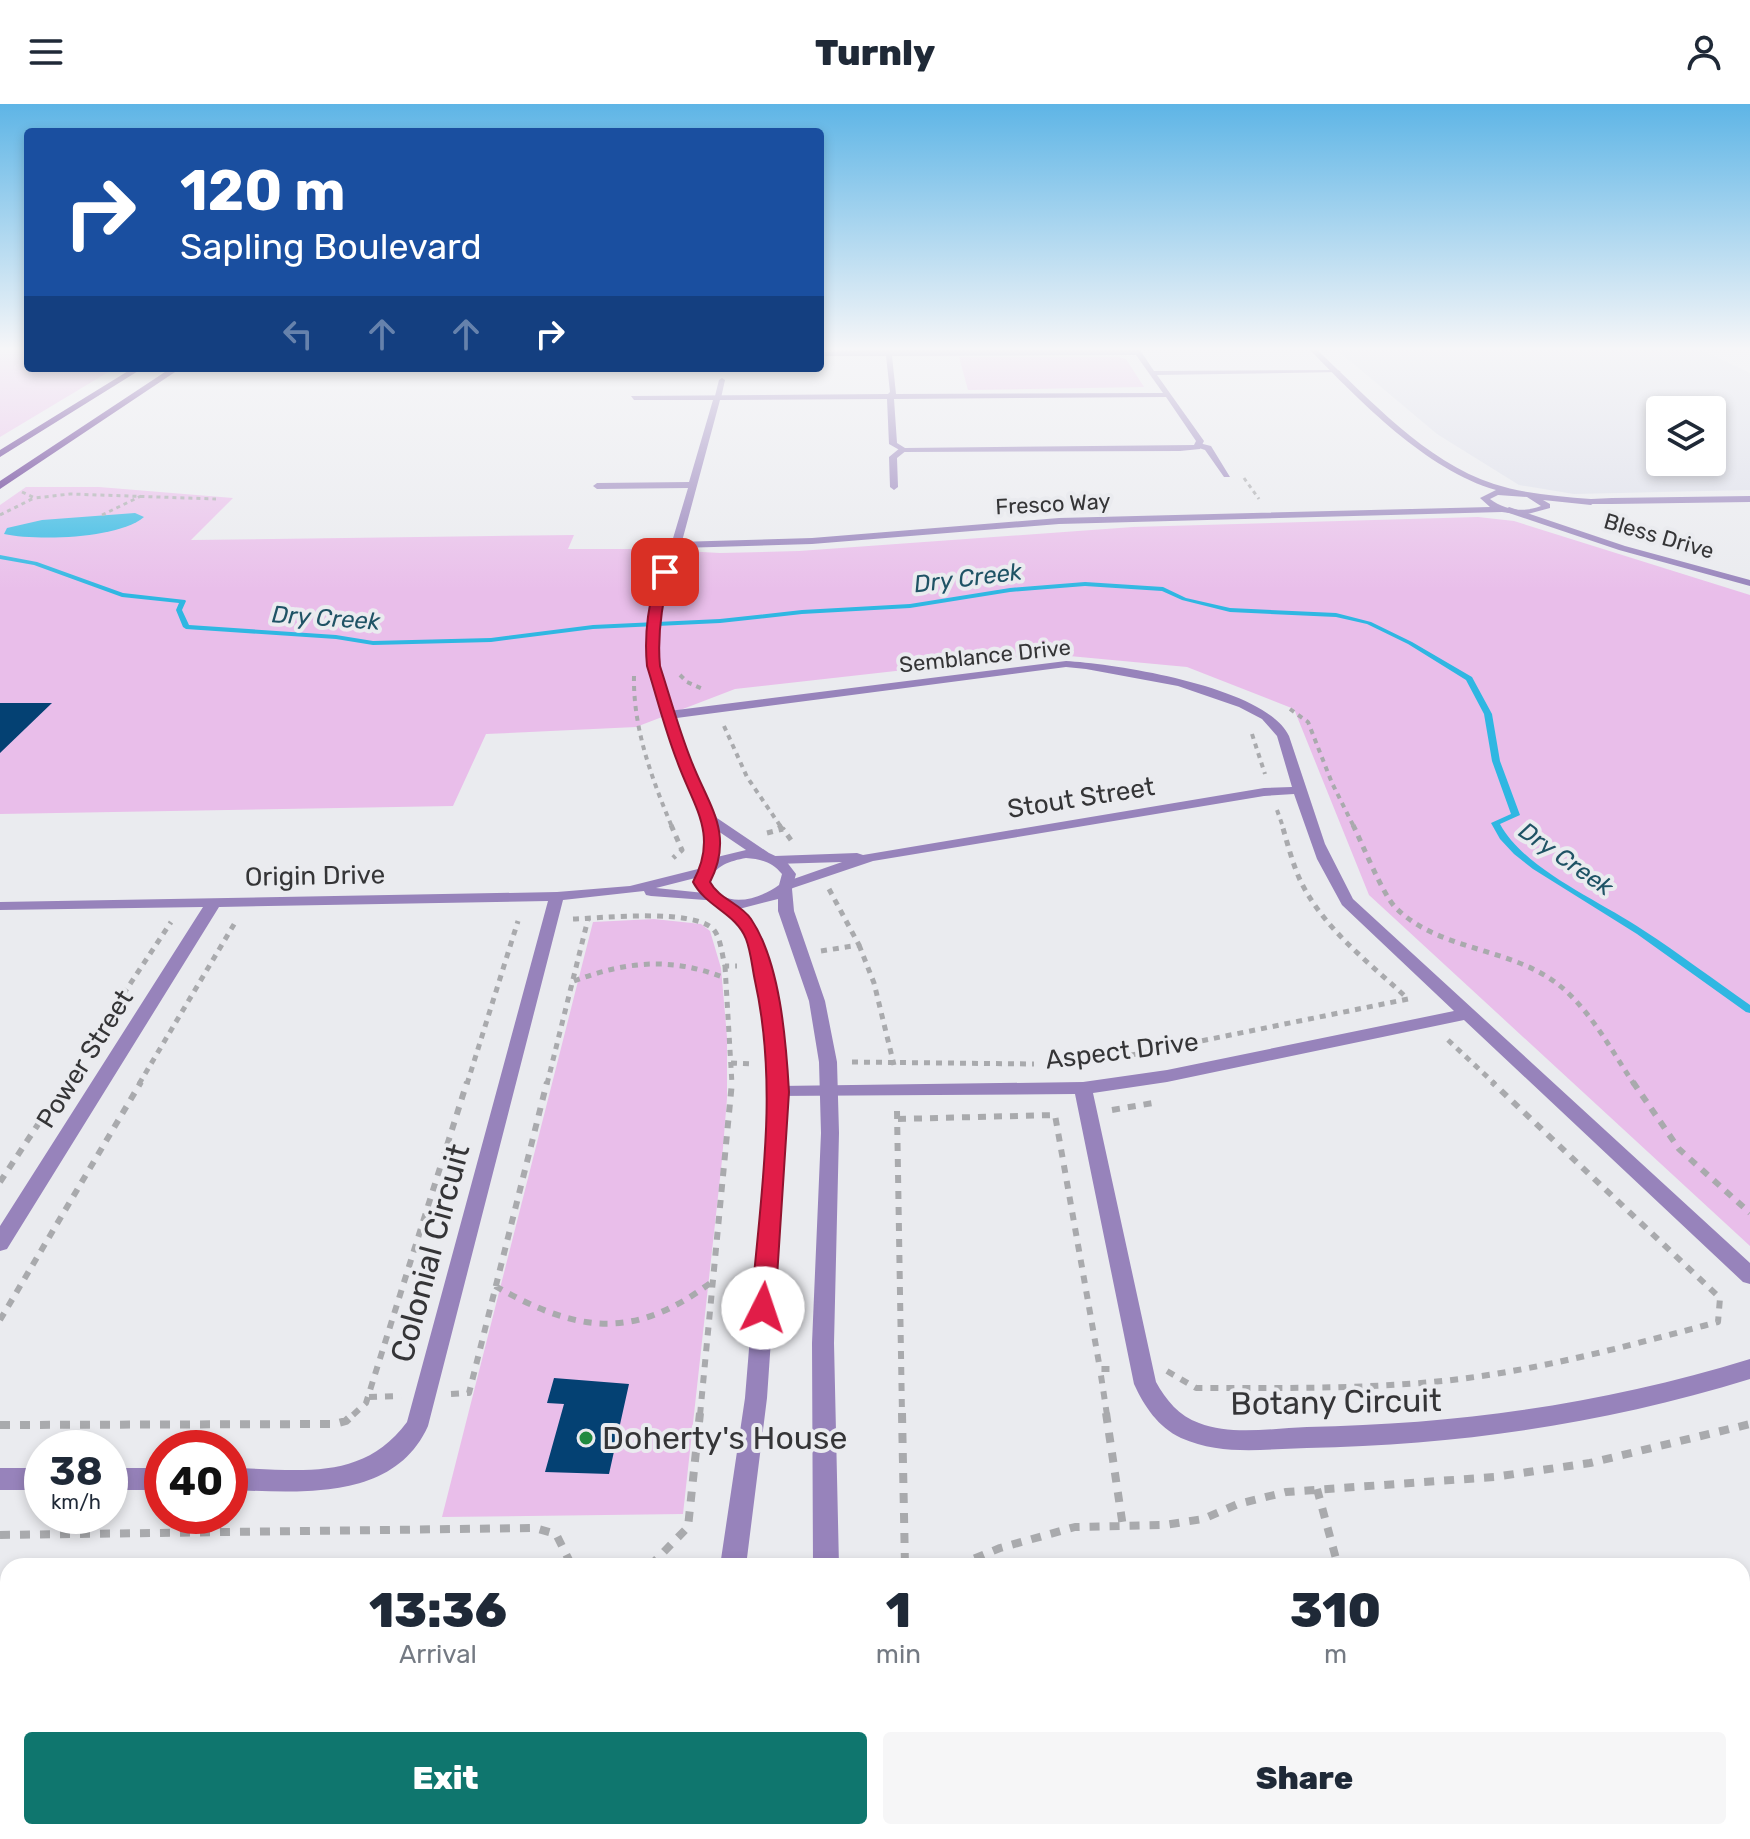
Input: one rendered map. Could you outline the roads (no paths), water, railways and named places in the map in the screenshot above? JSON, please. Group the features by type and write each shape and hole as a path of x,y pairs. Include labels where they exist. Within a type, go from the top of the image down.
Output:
{"main road":[{"path":"0,454 37,431"},
{"path":"0,486 83,431"}],"street":[{"path":"708,431 676,545 660,583 652,650 654,666 684,761 711,820 708,869 702,877 704,888 741,917 755,939 769,1002 778,1065 779,1092 756,1398 734,1558"},
{"path":"892,431 893,444 903,450 1180,449 1199,445 1208,448 1227,475"},
{"path":"1193,431 1200,441 1199,445"},
{"path":"1405,431 1465,473 1499,489 1591,502"},
{"path":"894,487 893,457 903,450"},
{"path":"1465,473 1489,504 1506,510"},
{"path":"597,486 692,485"},
{"name":"Fresco Way","path":"1433,510 1471,504 1485,497 1518,493"},
{"name":"Bless Drive","path":"1529,495 1544,501 1543,514 1558,526"},
{"path":"1544,509 1591,502 1750,499"},
{"name":"Fresco Way","path":"676,545 812,541 1059,521 1544,509"},
{"name":"Bless Drive","path":"1506,510 1622,548 1750,583"},
{"name":"Semblance Drive","path":"669,715 1053,665 1086,665 1223,695 1258,709 1280,731 1330,871 1347,902 1467,1014"},
{"name":"Stout Street","path":"708,869 735,856 870,857 1269,792 1300,790"},
{"path":"711,820 789,874 786,911 817,1001 828,1062 823,1343 826,1558"},
{"name":"Stout Street","path":"717,900 756,903 786,887 870,857"},
{"name":"Origin Drive","path":"0,906 557,896 630,890 708,869"},
{"name":"Origin Drive","path":"630,890 717,900"},
{"name":"Colonial Circuit","path":"248,1479 342,1478 379,1466 410,1440 417,1426 557,896"},
{"name":"Power Street","path":"0,1243 214,902"},
{"path":"1467,1014 1750,1276"},
{"name":"Aspect Drive","path":"779,1092 1083,1088 1167,1076 1467,1014"},
{"name":"Botany Circuit","path":"1083,1088 1142,1369 1152,1397 1174,1422 1206,1436 1240,1439 1396,1437 1547,1421 1636,1403 1750,1369"},
{"path":"0,1479 24,1479"}],"water":[{"path":"135,513 144,517 116,530 97,534 36,537 4,534 7,528 42,520"}],"waterway":[{"name":"Dry Creek","path":"0,557 35,563 122,595 183,601 179,610 186,627 336,637 373,643 491,640 593,627 720,621 802,612 910,606 1010,590 1085,584 1163,589 1184,599 1230,610 1336,615 1369,623 1410,643 1469,679 1488,714 1496,761 1516,815 1495,823 1517,852 1558,882 1640,932 1750,1010"}],"place":[{"name":"Doherty's House","path":"586,1438"}]}
